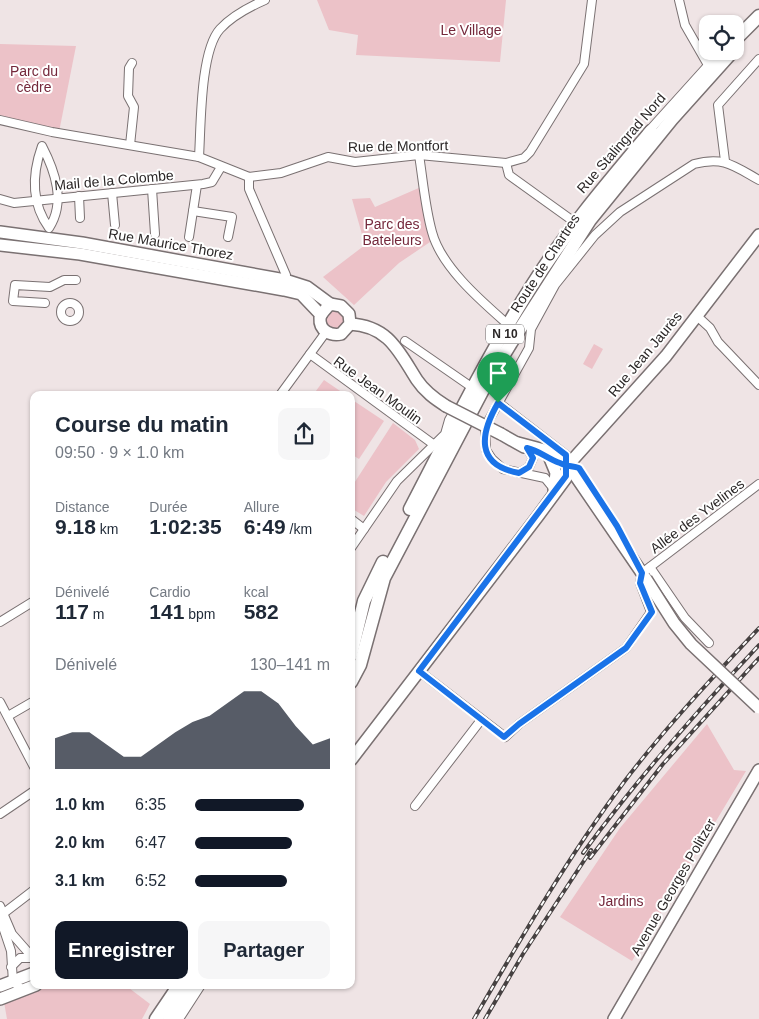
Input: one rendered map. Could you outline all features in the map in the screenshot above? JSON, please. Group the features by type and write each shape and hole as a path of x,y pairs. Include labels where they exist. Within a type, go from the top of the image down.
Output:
{"main road":[{"path":"744,29 759,15"},
{"name":"Route de Chartres","path":"744,40 759,26"},
{"name":"Route de Chartres","path":"355,639 364,601 469,393 532,286 582,214 714,60"},
{"name":"Route de Chartres","path":"355,674 360,665 384,578 482,392 511,342 590,220 672,119 725,60"},
{"name":"Rue Maurice Thorez","path":"0,232 49,233 285,285"},
{"name":"Rue Jean Jaurès","path":"355,755 538,516 554,490 566,478 568,465 652,372 759,235"},
{"name":"Rue Maurice Thorez","path":"0,245 80,254 307,287 330,304"},
{"path":"285,285 301,294 322,315"},
{"path":"330,304 345,309 349,314 350,324 341,334 333,335 326,332 321,325 322,315 330,304"},
{"path":"350,324 365,325 378,332 402,353 418,381 429,394 446,406 522,446 549,456 560,464 579,468 617,526 630,553 646,573 674,624 692,644 759,708"},
{"path":"522,446 548,451 568,465"},
{"path":"549,456 556,473 554,490"},
{"name":"Avenue Georges Politzer","path":"614,1019 759,770"},
{"path":"0,986 30,975"},
{"path":"0,999 30,987"},
{"path":"156,1019 176,989"},
{"path":"169,1019 188,989"}],"street":[{"path":"245,0 245,10"},
{"path":"199,157 206,66 212,47 220,29 245,10 265,0"},
{"path":"573,221 509,175 506,164 524,158 530,152 584,64 592,0"},
{"path":"679,0 685,25 708,65"},
{"path":"724,161 718,105 759,59"},
{"name":"Rue Stalingrad Nord","path":"355,542 397,481 445,434 449,420 470,386 504,322 542,261 593,192 713,60"},
{"path":"130,145 134,107 128,96 129,68 132,63"},
{"name":"Rue de Montfort","path":"0,120 42,130 199,157 249,177 281,173 328,157 355,162 419,155 506,164"},
{"path":"42,130 42,146 34,172 36,201 49,233"},
{"path":"42,146 55,175 58,198 56,214 49,233"},
{"path":"419,155 432,233 443,256 474,294 504,322"},
{"path":"554,490 545,478 504,469 492,459 486,450 486,427 529,348 531,329 555,285 595,235 620,212 694,164 706,160 724,161 759,180"},
{"name":"Mail de la Colombe","path":"0,199 14,203 197,185 212,182 221,167"},
{"path":"249,177 250,190 286,275 285,285"},
{"path":"189,237 197,185"},
{"path":"152,189 155,234"},
{"path":"112,193 115,225"},
{"path":"79,196 80,218"},
{"path":"193,211 232,217 228,237"},
{"path":"44,303 14,301 15,285 50,287 64,280 76,280"},
{"path":"697,316 710,328 718,342 759,385"},
{"path":"283,391 326,332"},
{"path":"405,341 470,386"},
{"name":"Rue Jean Moulin","path":"310,354 433,444"},
{"path":"498,403 566,455 568,465"},
{"path":"519,473 529,467 533,458 522,446"},
{"name":"Allée des Yvelines","path":"646,573 759,484"},
{"path":"355,522 364,529"},
{"path":"419,671 504,737 519,724 626,648 652,612 640,583 646,573 709,643"},
{"path":"0,622 30,603"},
{"path":"0,702 30,759"},
{"path":"8,716 30,703"},
{"path":"415,806 481,720"},
{"path":"0,814 30,794"},
{"path":"1,913 30,893"},
{"path":"1,913 12,934 30,955"},
{"path":"1,913 11,950 13,982 23,990"},
{"path":"11,969 14,962 20,958 30,958"},
{"path":"179,1019 198,989"}],"green space":[{"name":"Le Village","path":"317,0 506,0 500,62 356,55 358,35 329,30"},
{"name":"Parc du cèdre","path":"0,44 76,46 59,132 0,115"},
{"name":"Parc des Bateleurs","path":"421,187 433,240 399,263 354,305 323,277 365,245 352,199 370,198 375,207"},
{"path":"332,309 342,311 346,320 338,330 326,326 325,316"},
{"path":"594,344 603,349 592,369 583,364"},
{"path":"324,380 340,391 316,391"},
{"path":"355,402 384,421 359,459 355,456"},
{"path":"393,423 415,440 419,449 386,482 364,516 355,510 355,482"},
{"name":"Jardins","path":"707,724 734,770 746,771 632,961 560,917 620,828"},
{"path":"41,989 130,989 150,1004 142,1019 7,1019 4,1002"}],"railway":[{"path":"474,1019 527,928 603,810 672,723 759,628"},
{"path":"583,853 668,746 759,645"},
{"path":"590,858 663,764 759,658"},
{"path":"485,1019 523,954 591,850"}],"route":[{"path":"498,403 486,427 484,438 486,450 492,459 504,469 519,473 529,467 533,458 527,448 546,454 560,464 568,465 579,468 617,526 642,573 640,583 652,612 626,648 519,724 504,737 419,671 538,516 554,490 566,478 568,465 566,455 498,403"}]}
